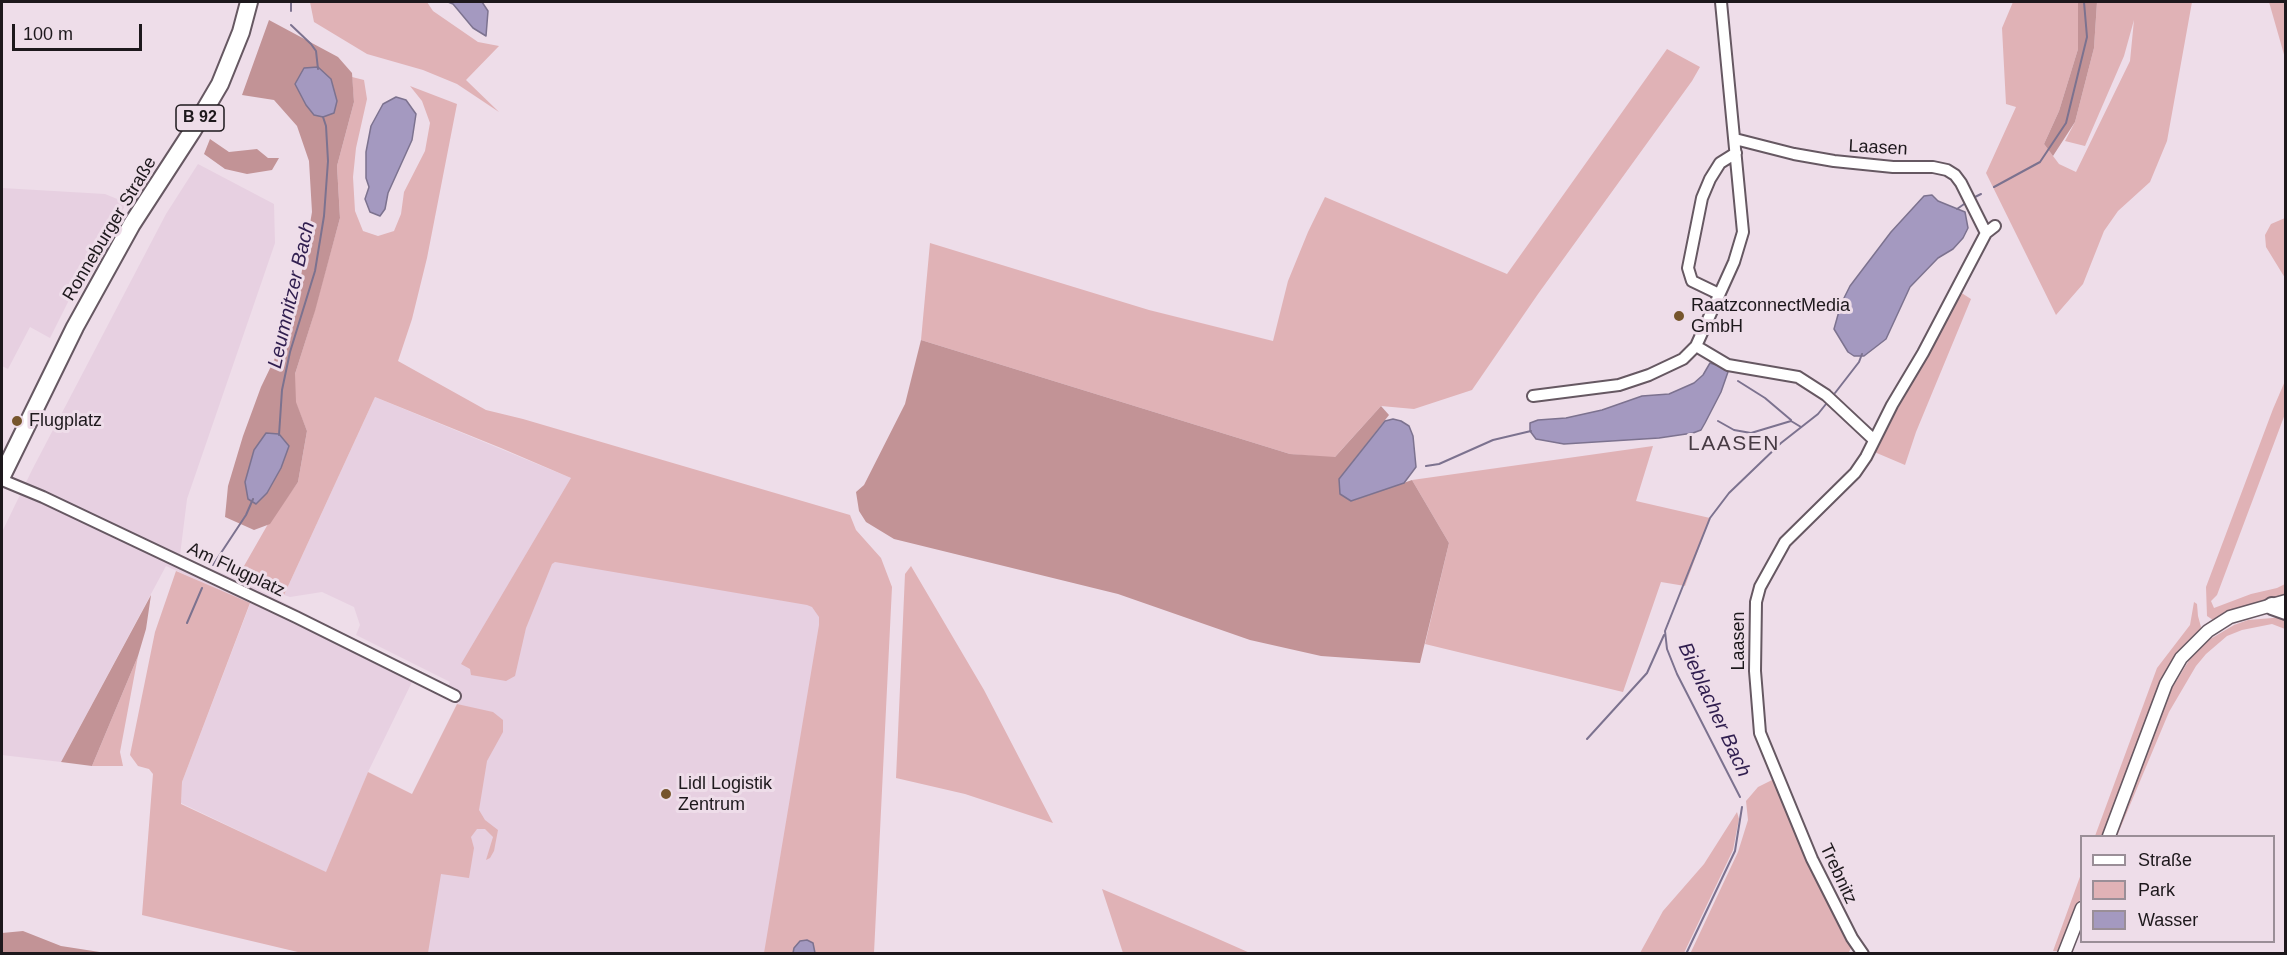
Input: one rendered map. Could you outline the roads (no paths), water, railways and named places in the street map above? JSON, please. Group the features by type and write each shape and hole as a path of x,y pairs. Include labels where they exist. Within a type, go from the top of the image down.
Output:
{"main road":[{"name":"Ronneburger Straße","path":"2,478 75,327 120,244 220,84 237,43 249,2"}],"street":[{"path":"1533,396 1619,385 1649,375 1683,359 1696,346 1734,262 1743,232 1736,139 1721,2"},
{"name":"Laasen","path":"1736,139 1794,154 1834,161 1893,167 1933,167 1947,170 1961,183 1990,229 1923,353 1873,439 1866,457 1855,473 1785,542 1760,587 1756,602 1755,671 1760,733 1791,804"},
{"path":"1719,294 1692,281 1688,268 1702,198 1720,163 1736,153"},
{"path":"1696,346 1728,364 1798,377 1826,394 1873,439"},
{"name":"Am Flugplatz","path":"2,478 296,617 454,696"},
{"path":"2110,835 2166,684 2181,658 2208,631 2230,618 2282,605"},
{"name":"Trebnitz","path":"1791,804 1812,859 1863,954"},
{"path":"2064,954 2080,913"}],"water":[{"path":"448,2 482,2 488,11 486,36 473,28 453,4"},
{"path":"318,67 331,79 337,101 334,113 323,117 314,115 295,84 304,68"},
{"path":"396,97 406,100 416,114 412,140 388,193 385,209 380,216 370,212 365,199 369,187 366,178 366,152 371,126 383,104"},
{"path":"1932,195 1938,201 1965,212 1968,228 1953,249 1938,258 1910,287 1886,339 1864,356 1854,356 1848,352 1834,329 1841,304 1850,286 1891,232 1924,196"},
{"path":"1710,363 1729,369 1721,392 1701,430 1659,438 1564,444 1536,439 1530,431 1530,423 1538,420 1566,418 1602,410 1642,396 1669,394 1694,383 1703,375"},
{"path":"1393,419 1409,426 1413,436 1416,467 1404,483 1351,501 1340,494 1339,479 1385,421"},
{"path":"266,433 279,434 289,446 281,468 267,493 256,504 248,499 245,482 254,450"},
{"path":"807,940 813,943 815,953 793,953 800,941"}],"waterway":[{"name":"Leumnitzer Bach","path":"291,2 291,11"},
{"name":"Bieblacher Bach","path":"1994,187 2040,162 2066,123 2087,37 2084,2"},
{"name":"Leumnitzer Bach","path":"291,25 316,51 318,69"},
{"name":"Leumnitzer Bach","path":"279,435 282,390 290,352 315,271 324,216 328,161 326,126 323,117"},
{"name":"Bieblacher Bach","path":"1973,198 1981,194"},
{"name":"Bieblacher Bach","path":"1957,209 1967,202"},
{"name":"Bieblacher Bach","path":"1835,393 1859,362 1862,354"},
{"path":"1738,381 1765,398 1791,420"},
{"name":"Bieblacher Bach","path":"1740,797 1677,674 1667,649 1665,631 1710,518 1729,493 1781,443 1818,414 1826,404"},
{"path":"1718,421 1734,430 1751,433 1791,421 1801,427"},
{"path":"1426,466 1439,464 1493,440 1531,431"},
{"name":"Leumnitzer Bach","path":"213,565 246,515 253,499"},
{"name":"Leumnitzer Bach","path":"187,623 202,588"},
{"path":"1587,739 1647,673 1664,635"},
{"name":"Bieblacher Bach","path":"1686,954 1735,851 1742,807"}],"place":[{"name":"RaatzconnectMedia GmbH","path":"1679,316"},
{"name":"Flugplatz","path":"17,421"},
{"name":"Lidl Logistik Zentrum","path":"666,794"}],"district":[{"name":"LAASEN","path":"1734,444"}]}
